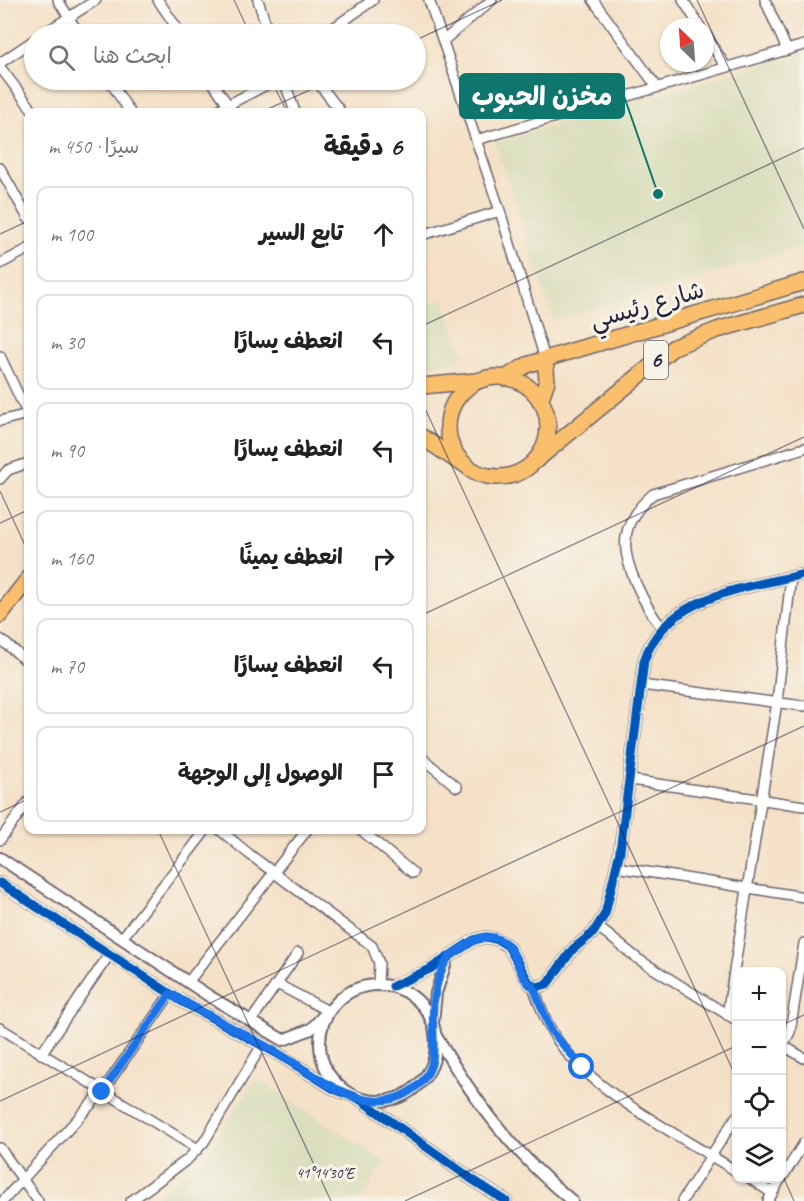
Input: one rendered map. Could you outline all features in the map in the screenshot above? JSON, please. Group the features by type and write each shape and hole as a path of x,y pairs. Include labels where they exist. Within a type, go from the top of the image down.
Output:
{"highway":[{"name":"شارع رئيسي","path":"426,386 505,378 527,365 545,359 804,282"},
{"name":"شارع رئيسي","path":"426,440 480,474 502,477 516,474 534,462 674,347 717,330 804,305"},
{"path":"540,401 547,381 545,359"},
{"path":"505,378 525,386 540,401 546,415 547,436 534,462"},
{"name":"شارع رئيسي","path":"468,467 454,451 448,423 459,397 482,381"},
{"path":"0,615 24,584"}],"street":[{"path":"58,0 73,24"},
{"path":"59,24 96,0"},
{"path":"158,0 174,24"},
{"path":"258,0 266,24"},
{"path":"339,24 373,0"},
{"path":"429,0 500,212 545,359"},
{"path":"443,41 492,0"},
{"path":"593,0 657,87"},
{"path":"683,0 694,18"},
{"path":"765,0 787,50"},
{"path":"476,140 804,45"},
{"path":"24,47 0,65 31,108"},
{"path":"714,49 726,68"},
{"path":"116,90 127,108"},
{"path":"218,90 230,108"},
{"path":"220,108 256,90"},
{"path":"287,90 294,108"},
{"path":"324,90 338,108"},
{"path":"0,168 24,211"},
{"path":"426,234 500,212"},
{"path":"0,264 24,251"},
{"path":"0,356 24,406"},
{"path":"0,422 24,415"},
{"path":"662,628 640,595 627,553 625,539 641,506 652,494 804,448"},
{"path":"0,479 8,470 24,464"},
{"path":"533,986 547,984 573,949 598,927 605,914 616,867 631,780 641,685 647,652 662,628 677,614 696,604 804,574"},
{"path":"727,1015 750,889 777,702 791,577"},
{"path":"0,639 24,659"},
{"path":"641,685 804,706"},
{"path":"426,761 457,787"},
{"path":"631,780 804,806"},
{"path":"0,840 24,807"},
{"path":"123,937 203,834"},
{"path":"225,834 372,946 379,963 378,984"},
{"path":"189,981 305,834"},
{"path":"366,834 413,873"},
{"path":"0,858 283,1040 311,1029 350,991 378,984 393,986 417,999 433,1023"},
{"path":"616,867 804,897"},
{"path":"0,883 170,994 262,1045 334,1089 358,1098 375,1101 392,1099 407,1093 420,1083 430,1069 435,1053 436,1036 433,1023 436,993 447,958"},
{"path":"598,927 638,958 732,1018"},
{"path":"393,986 447,958 474,940 486,937 498,939 512,951 527,982 533,986 551,1031 573,1059 620,1098 732,1168"},
{"path":"786,1039 790,1032 804,944"},
{"path":"251,1021 298,953"},
{"path":"41,1054 109,955"},
{"path":"277,984 328,1011"},
{"path":"3,1201 102,1092 170,994"},
{"path":"328,1011 321,1027 319,1044 322,1062 336,1084 473,1180 507,1201"},
{"path":"0,1028 198,1149"},
{"path":"436,1036 461,1079 497,1127 530,1165 572,1201"},
{"path":"131,1201 198,1149 209,1135 262,1045"},
{"path":"786,1048 804,1058"},
{"path":"682,1201 732,1123"},
{"path":"786,1170 804,1143"},
{"path":"0,1149 38,1201"},
{"path":"754,1183 770,1197 778,1183"}],"shaded area":[{"path":"804,53 804,246 554,321 495,142"},
{"path":"444,299 460,347 466,353 454,361 426,367 426,305"},
{"path":"260,1081 386,1162 359,1201 148,1201 202,1160 253,1082"}],"cycle path":[{"path":"393,986 430,969 474,940 486,937 508,946 530,984 537,987 547,984 573,949 593,933 605,914 620,851 644,661 655,639 670,622 689,608 710,598 733,590 804,574"},
{"path":"0,883 183,1002 278,1054 334,1089 358,1098 506,1201"}],"place":[{"name":"مخزن الحبوب","path":"658,194"}],"route":[{"path":"102,1092 170,994 278,1054 334,1089 358,1098 375,1101 392,1099 407,1093 420,1083 430,1069 435,1053 434,1008 436,993 447,958 468,943 486,937 504,942 512,951 527,982 533,986 551,1031 558,1042 582,1067"}]}
